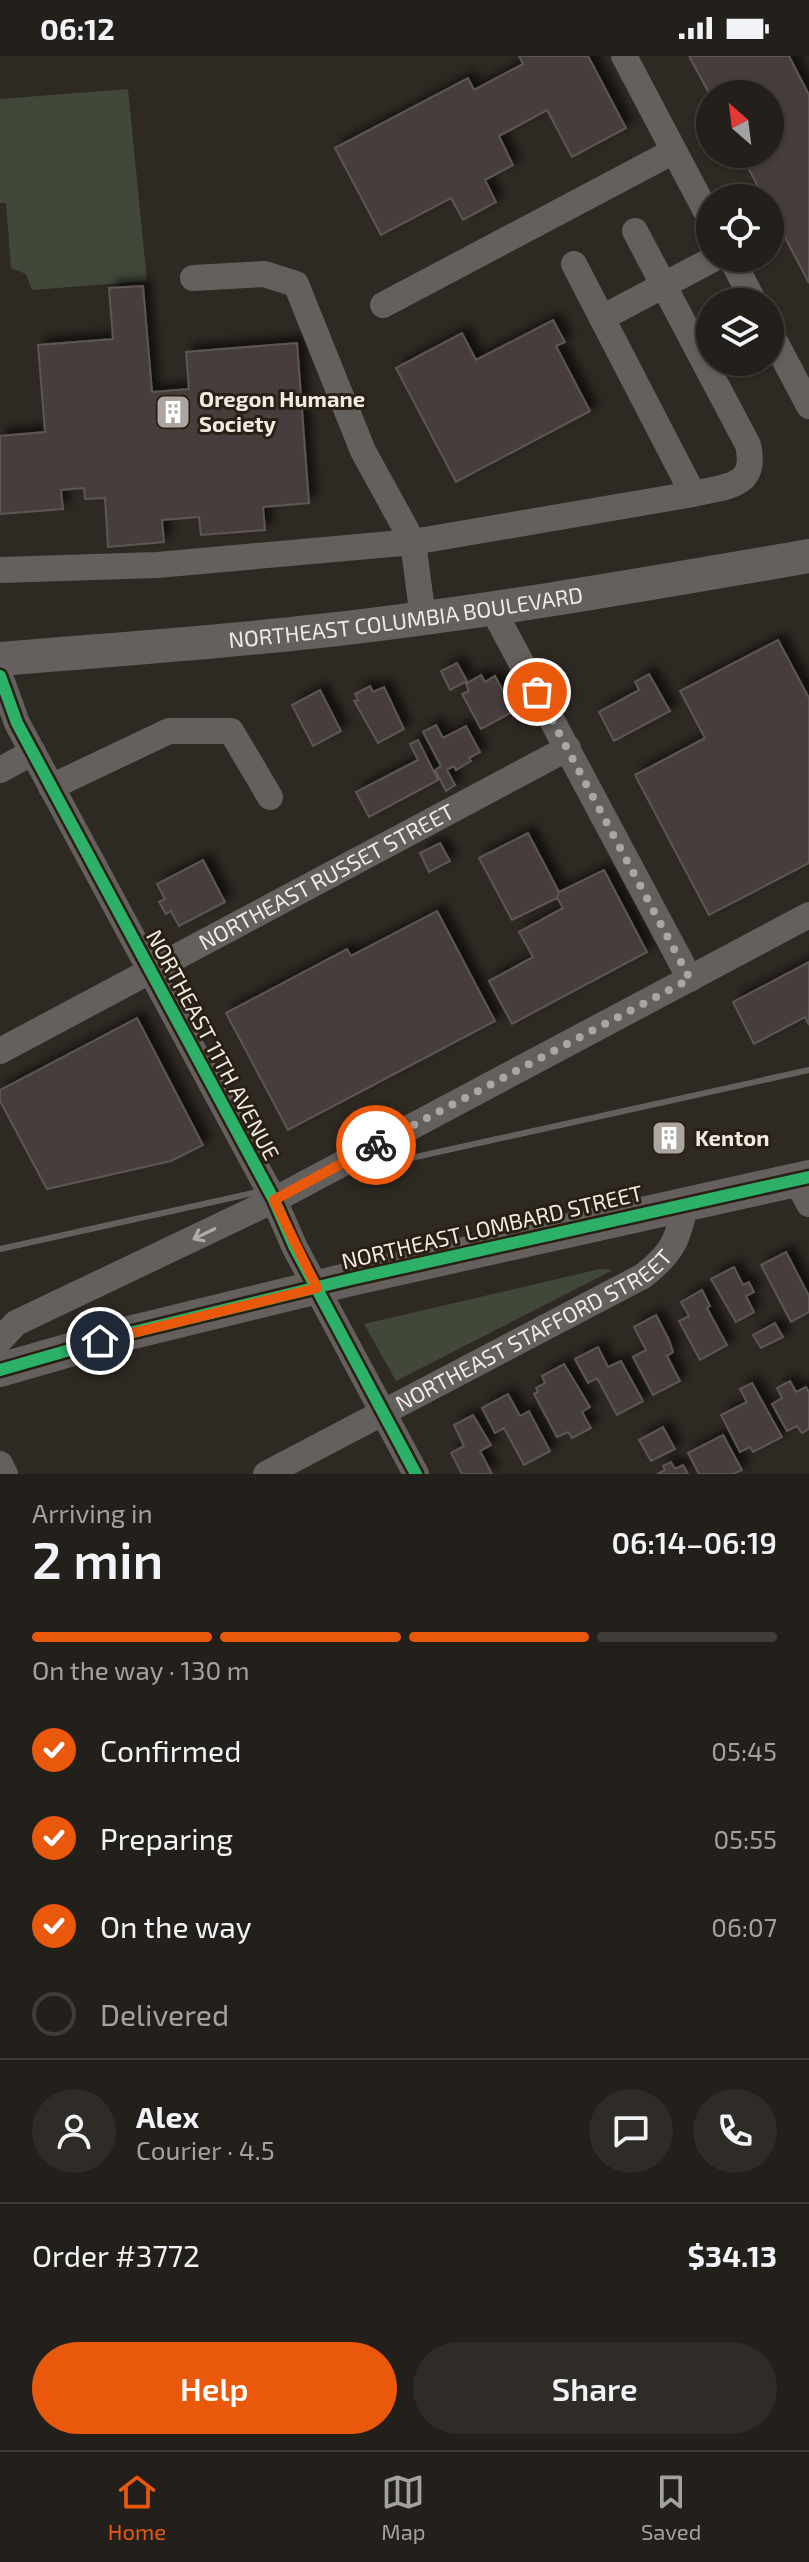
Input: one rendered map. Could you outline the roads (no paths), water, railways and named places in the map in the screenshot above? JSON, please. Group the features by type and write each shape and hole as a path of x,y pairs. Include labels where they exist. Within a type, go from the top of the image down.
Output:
{"main road":[{"name":"NORTHEAST COLUMBIA BOULEVARD","path":"0,659 209,642 423,618 809,556"},
{"name":"NORTHEAST LOMBARD STREET","path":"0,1370 129,1333 686,1203 805,1187"}],"street":[{"path":"624,56 696,193"},
{"path":"383,305 674,151"},
{"path":"0,570 157,565 413,542 693,494 731,485 746,477 752,462 748,445 635,231"},
{"path":"574,264 693,494"},
{"path":"602,318 696,268"},
{"path":"193,278 264,274 296,284 363,451 413,542 423,618"},
{"path":"784,355 805,390"},
{"path":"492,608 690,979"},
{"name":"NORTHEAST 11TH AVENUE","path":"0,676 9,706 51,787 274,1200 416,1474"},
{"path":"51,787 169,731 231,731 270,797"},
{"name":"NORTHEAST RUSSET STREET","path":"0,1051 568,748"},
{"path":"0,770 33,752"},
{"path":"0,1340 16,1323 274,1200 809,915"},
{"name":"NORTHEAST STAFFORD STREET","path":"266,1474 643,1276 672,1250 678,1239 686,1203"},
{"path":"0,1464 5,1474"}],"railway":[{"path":"0,1249 809,1070"}],"place":[{"name":"Oregon Humane Society","path":"173,412"},
{"name":"Kenton","path":"669,1138"}]}
